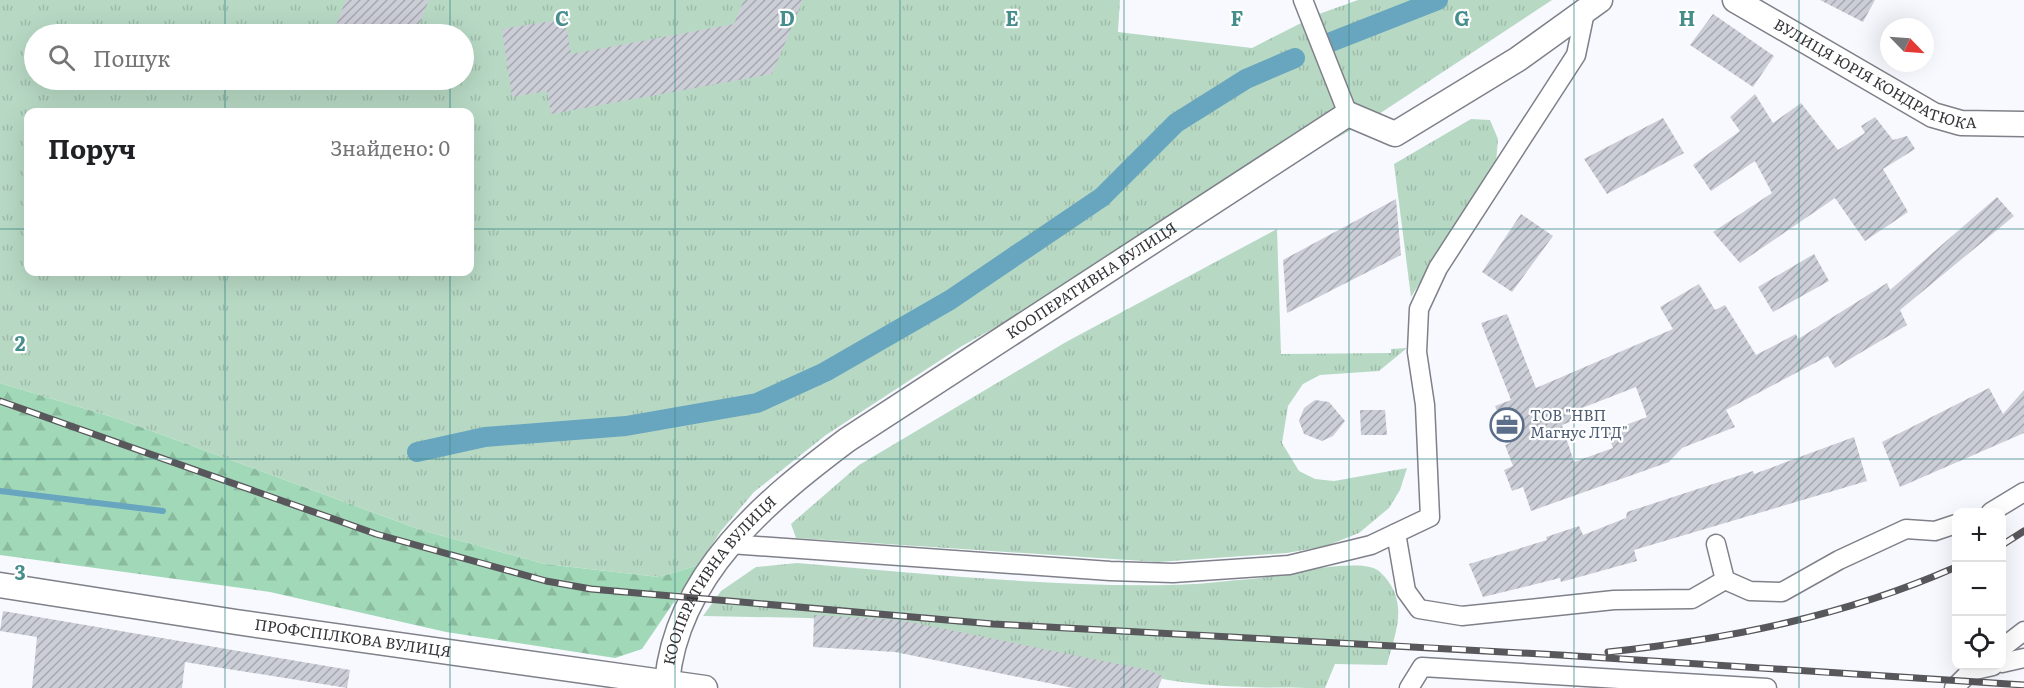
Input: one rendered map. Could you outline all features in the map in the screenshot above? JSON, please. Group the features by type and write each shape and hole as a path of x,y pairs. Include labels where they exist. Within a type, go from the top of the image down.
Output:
{"street":[{"path":"1303,0 1348,114 1395,134 1518,59 1592,6"},
{"name":"ВУЛИЦЯ ЮРІЯ КОНДРАТЮКА","path":"1735,0 1933,115 1961,123 2024,124"},
{"path":"730,544 1087,570 1173,573 1289,565 1371,545 1430,517 1425,405 1417,352 1419,309 1438,268 1576,56 1592,6"},
{"name":"КООПЕРАТИВНА ВУЛИЦЯ","path":"667,682 669,660 697,591 730,544 750,521 794,480 847,440 1348,114"},
{"path":"1999,508 2024,492"},
{"path":"1725,580 1750,591 1782,592 1839,560 1906,529 1935,531 1952,525"},
{"path":"1396,533 1406,591 1419,609 1462,616 1614,600 1692,599 1725,580"},
{"path":"1716,544 1725,580"},
{"name":"ПРОФСПІЛКОВА ВУЛИЦЯ","path":"0,585 236,622 705,688"},
{"path":"2006,644 2024,631"},
{"path":"2006,662 2024,658"},
{"path":"1409,688 1422,667 1767,688"},
{"path":"1954,688 1973,670"}],"green space":[{"path":"0,0 1120,0 1118,32 1252,48 1319,14 1358,0 1552,0 1376,116 962,346 826,435 754,492 721,531 699,565 659,577 545,564 421,530 119,419 0,383"},
{"path":"1471,119 1490,120 1498,139 1496,163 1411,297 1394,164"},
{"path":"1277,229 1281,354 1391,353 1391,349 1407,348 1379,371 1320,375 1303,384 1288,406 1282,443 1299,471 1315,479 1334,481 1407,468 1400,490 1389,508 1359,533 1326,546 1287,553 1158,562 796,538 791,524 859,465 1066,342"},
{"path":"0,383 119,419 421,530 545,564 659,577 699,565 642,649 615,658 446,632 270,592 0,555"},
{"path":"797,563 983,578 1122,585 1200,584 1339,566 1371,567 1380,572 1395,594 1398,605 1397,628 1387,665 1335,664 1325,688 1282,688 1186,683 894,625 808,618 703,616 721,591 756,567"}],"building":[{"path":"346,0 429,0 419,24 337,24"},
{"path":"744,0 803,0 772,74 551,114 547,91 512,97 502,29 565,19 571,54 734,24"},
{"path":"1820,0 1875,0 1863,22"},
{"path":"1713,14 1774,56 1753,87 1690,45"},
{"path":"1755,94 1773,123 1801,103 1838,150 1865,133 1861,126 1875,117 1893,140 1907,136 1915,149 1883,169 1908,212 1865,241 1835,198 1740,263 1713,232 1772,193 1755,161 1711,191 1693,165 1740,131 1730,117"},
{"path":"1663,118 1684,153 1607,194 1584,159"},
{"path":"1997,197 2014,216 1900,310 1907,325 1835,368 1828,356 1726,410 1735,427 1682,448 1669,462 1531,511 1523,487 1512,491 1504,470 1513,466 1505,445 1510,443 1495,406 1511,400 1481,323 1507,314 1536,388 1673,329 1660,307 1699,284 1715,310 1725,305 1756,355 1796,334 1798,339 1887,283 1890,290","holes":["1636,387 1647,417 1607,432 1613,448 1574,462 1562,425 1585,416 1582,408"]},
{"path":"1396,199 1401,255 1287,313 1283,260"},
{"path":"1521,214 1553,236 1512,292 1482,272"},
{"path":"1814,254 1829,281 1773,312 1758,287"},
{"path":"1989,388 2003,414 2024,390 2024,433 1900,487 1882,442"},
{"path":"1315,400 1329,402 1345,421 1333,436 1322,441 1304,434 1299,421 1304,408"},
{"path":"1360,410 1385,410 1387,435 1361,435"},
{"path":"1854,437 1867,481 1634,550 1637,561 1561,582 1560,578 1483,597 1469,564 1547,540 1546,537 1579,526 1583,535 1626,518 1627,512 1753,471 1754,474"},
{"path":"3,611 350,670 347,688 185,662 182,688 32,688 37,637 0,631"},
{"path":"814,615 900,620 1148,670 1163,676 1158,688 1073,688 895,652 813,647"}],"waterway":[{"path":"1331,42 1438,0"},
{"path":"417,452 485,437 626,426 757,403 825,372 950,300 1102,197 1176,123 1246,79 1295,58"},
{"path":"0,491 163,511"}],"railway":[{"path":"0,401 376,534 546,581 591,589 993,624 1560,655 2024,685"},
{"path":"2006,542 2024,531"},
{"path":"1608,652 1698,640 1786,623 1872,599 1952,569"}],"place":[{"name":"ТОВ \"НВП Магнус ЛТД\"","path":"1507,425"}]}
